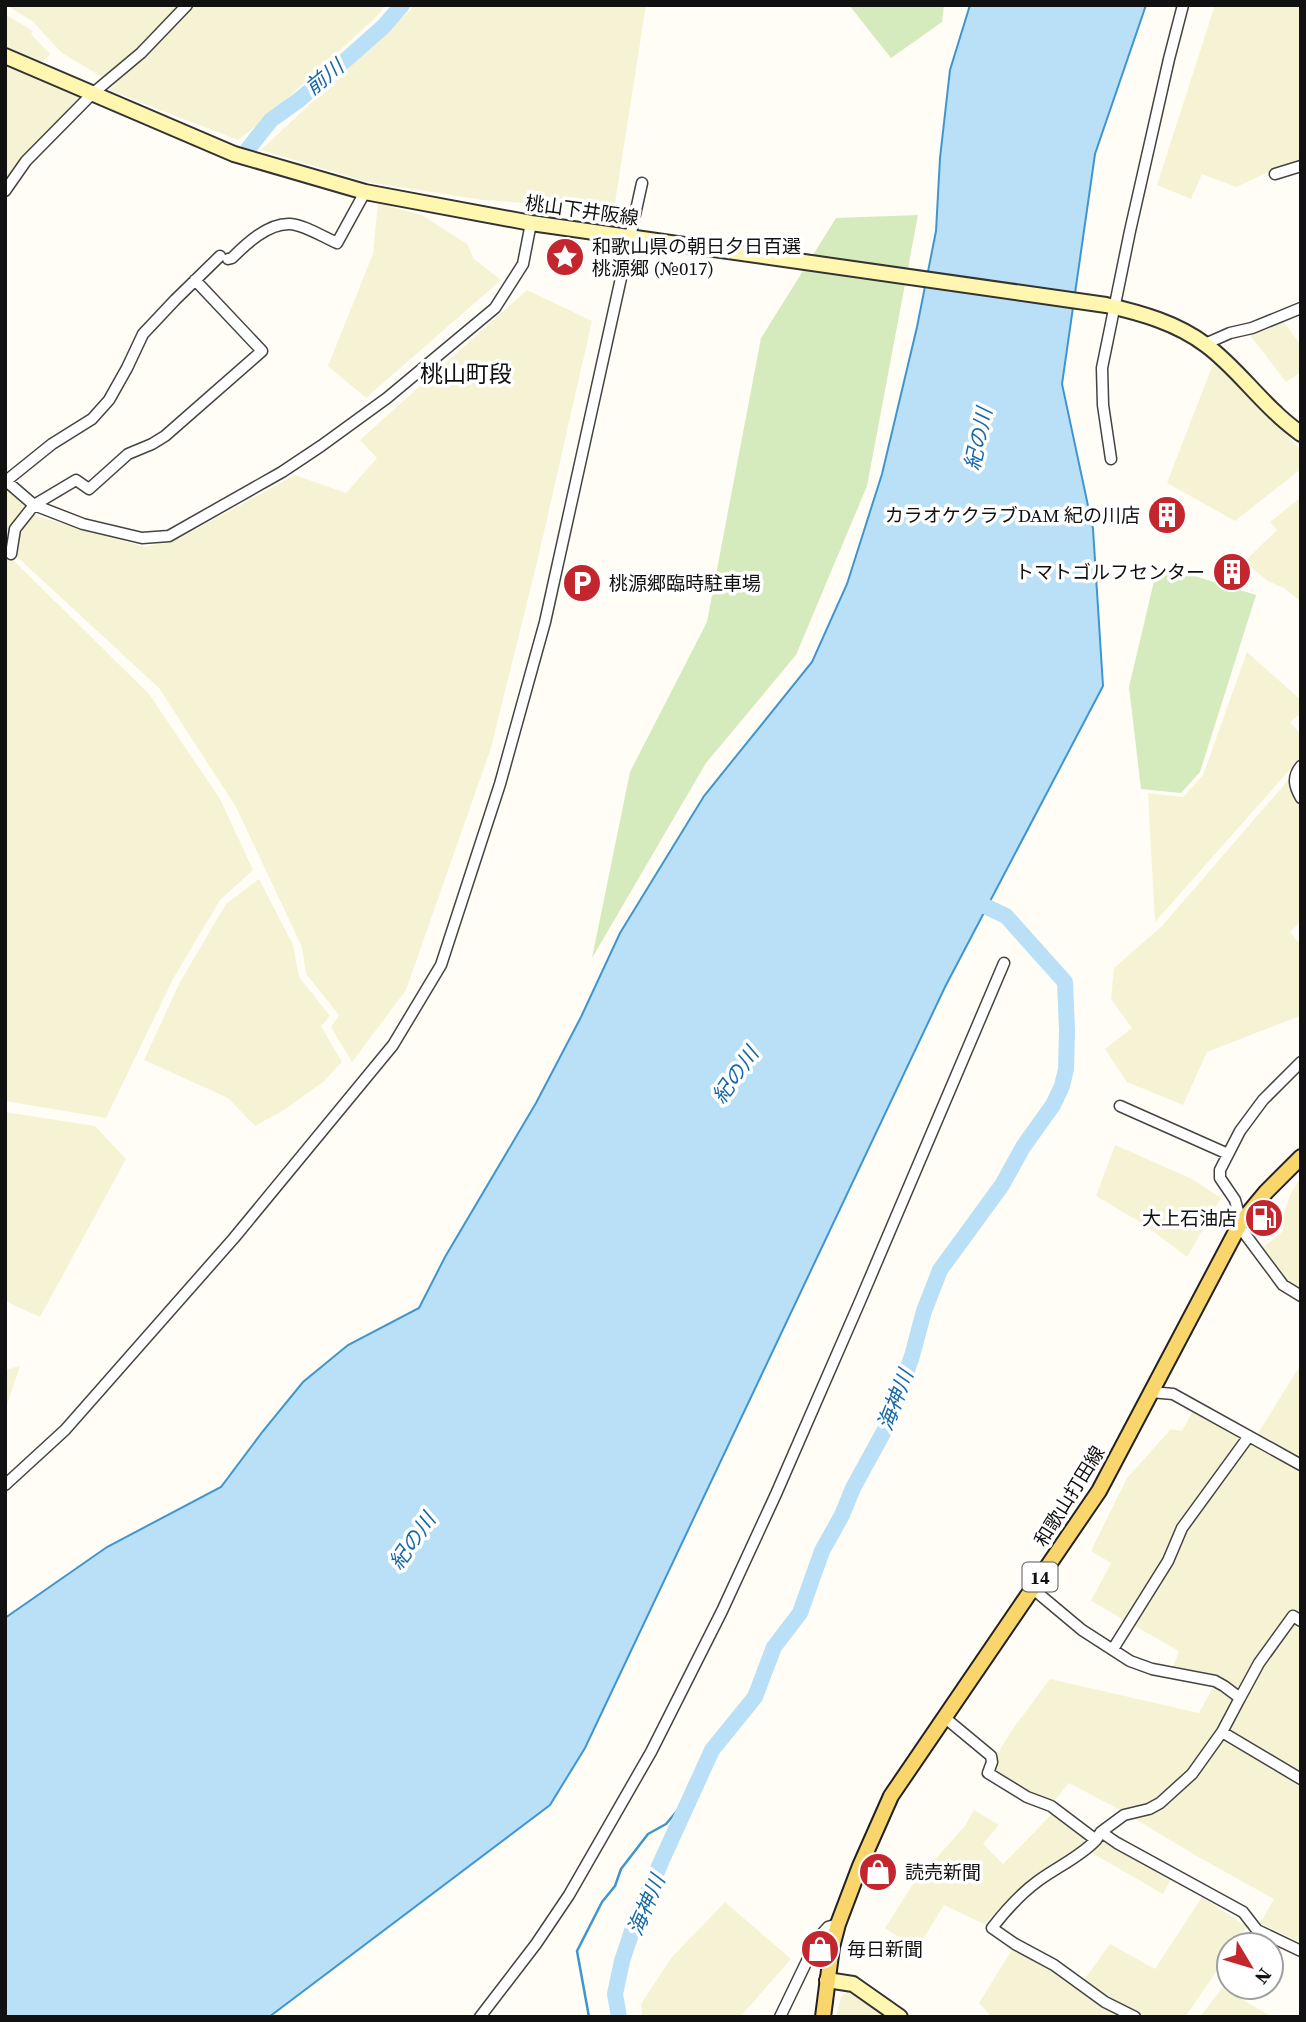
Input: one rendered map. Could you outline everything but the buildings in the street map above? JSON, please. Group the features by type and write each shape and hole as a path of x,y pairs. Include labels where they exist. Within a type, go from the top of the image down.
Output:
{"main road":[{"name":"桃山下井阪線","path":"5,56 234,154 365,192 531,223 1110,306 1167,323 1205,344 1276,414 1301,434"},
{"name":"和歌山打田線","path":"823,2017 838,1924 891,1796 1099,1490 1240,1224 1266,1192 1301,1157"},
{"path":"827,1980 853,1984 900,2017"}],"street":[{"path":"5,191 26,161 92,94 141,53 187,5"},
{"path":"1111,459 1103,405 1102,368 1110,306 1183,5"},
{"path":"1275,174 1301,166"},
{"path":"5,1485 91,1402 243,1228 393,1045 441,965 500,784 545,622 642,183"},
{"path":"365,192 337,243 290,224 280,226 256,236 232,258 224,258 195,280 143,334 109,400 92,419 52,444 6,481 34,505 83,524 142,538 169,536 282,472 387,398 495,308 523,264 531,223"},
{"path":"11,554 15,529 34,505 76,480 89,489 128,454 165,436 262,351 195,280"},
{"path":"1205,344 1301,308"},
{"path":"1301,766 1295,774 1295,787 1301,798"},
{"path":"480,2017 536,1944 569,1895 651,1752 722,1611 850,1324 1004,963"},
{"path":"1301,1062 1255,1111 1240,1131 1220,1170 1220,1178 1235,1200 1240,1224 1283,1285 1301,1296"},
{"path":"1120,1106 1228,1154"},
{"path":"1151,1392 1174,1394 1301,1465"},
{"path":"1113,1649 1168,1561 1182,1528 1249,1436"},
{"path":"1033,1589 1082,1630 1130,1661 1152,1669 1214,1681 1240,1698"},
{"path":"1135,2017 1098,1998 1054,1965 992,1928 1020,1895 1087,1849 1098,1836 1124,1815 1149,1809 1160,1803 1192,1774 1222,1732 1259,1663 1293,1616 1301,1621"},
{"path":"944,1717 991,1756 988,1773 1027,1797 1052,1806 1098,1836 1117,1843 1242,1912 1257,1930 1301,1951"},
{"path":"1222,1732 1301,1779"},
{"path":"780,2017 818,1938 828,1927 838,1924"}],"shaded area":[{"path":"6,5 180,5 140,47 104,78 62,53 32,21"},
{"path":"194,5 385,5 378,15 267,117 238,140 109,90"},
{"path":"412,5 646,5 614,209 483,200 367,182 261,150 411,9"},
{"path":"1215,5 1301,5 1301,162 1271,171 1236,187 1202,174 1191,199 1157,185"},
{"path":"5,14 33,31 31,34 50,54 42,62 5,46"},
{"path":"5,64 83,98 5,185"},
{"path":"378,203 422,215 467,244 474,259 501,280 366,398 328,366 373,254"},
{"path":"527,290 592,321 491,748 406,990 352,1062 331,1027 339,1015 306,974 302,947 236,807 159,688 14,554 21,530 33,515 145,547 180,538 295,475 346,493 377,458 360,440"},
{"path":"1283,321 1301,345 1301,372 1286,382 1250,335"},
{"path":"1215,359 1301,450 1301,469 1235,521 1167,483"},
{"path":"5,483 29,506 7,554 149,694 220,799 253,870 220,900 173,979 106,1118 5,1101"},
{"path":"1301,497 1301,602 1244,562 1277,530 1270,522"},
{"path":"1247,652 1301,700 1301,713 1290,722 1301,735 1301,757 1155,922 1148,793 1183,797 1203,775"},
{"path":"1290,778 1292,793 1301,806 1301,921 1290,932 1301,945 1300,1016 1207,1052 1183,1105 1127,1082 1105,1049 1132,1028 1111,999 1114,968 1162,926"},
{"path":"259,879 293,945 299,977 330,1016 321,1026 342,1062 323,1082 284,1110 255,1126 228,1098 144,1060 180,982 226,904"},
{"path":"5,1112 95,1126 126,1159 40,1317 5,1301"},
{"path":"1115,1145 1192,1179 1221,1198 1187,1257 1145,1225 1096,1196"},
{"path":"1301,1177 1301,1291 1288,1284 1261,1249 1283,1231 1283,1217 1290,1195"},
{"path":"1301,1364 1301,1943 1285,1935 1285,1931 1276,1931 1260,1923 1274,1899 1120,1810 1069,1783 1053,1802 1026,1794 994,1772 998,1753 1050,1679 1199,1713 1218,1678 1172,1670 1179,1651 1091,1601 1111,1563 1091,1551 1127,1478 1171,1429 1182,1431 1197,1403 1257,1435"},
{"path":"20,1366 5,1410 5,1370"},
{"path":"974,1810 999,1825 983,1844 1003,1864 1054,1812 1088,1841 1024,1888 984,1924 944,1905 917,1949 885,1928 913,1884 965,1826"},
{"path":"1104,1838 1171,1879 1163,1894 1092,1853"},
{"path":"1202,1897 1247,1927 1244,1931 1215,1931 1215,1973 1185,2017 1144,2017 1083,1981 1110,1944 1155,1969"},
{"path":"725,1902 791,1959 740,2017 642,2017 641,2004 672,1957"},
{"path":"1013,1948 1046,1964 1070,1980 1085,1995 1123,2017 992,2017 979,2003"},
{"path":"847,1991 857,1994 889,2017 836,2017 841,1997"},
{"path":"1215,1997 1215,2001 1245,2001 1269,2015 1268,2017 1200,2017"}],"green space":[{"path":"849,5 944,5 942,22 891,58"},
{"path":"918,215 867,486 796,655 706,763 592,958 630,772 707,622 761,338 836,218"},
{"path":"1185,573 1256,595 1200,772 1181,793 1141,789 1129,687 1155,577"}],"water":[{"name":"紀の川","path":"970,5 1146,5 1095,154 1062,384 1093,529 1103,686 945,987 585,1748 550,1805 269,2017 5,2017 5,1618 107,1547 221,1487 303,1382 348,1345 419,1308 445,1257 536,1103 581,1017 620,933 704,796 812,662 847,584 882,474 917,327 936,231 940,158 950,70"}],"waterway":[{"name":"前川","path":"248,149 271,120 348,58 384,26 402,5"},
{"name":"海神川","path":"619,2017 615,1994 622,1961 661,1862 712,1750 755,1697 774,1647 800,1613 822,1551 888,1424 940,1270 1002,1185 1023,1147 1053,1105 1062,1086 1066,1069 1065,982 1006,916 968,898"},
{"path":"589,2017 577,1951 602,1902 615,1886 621,1869 648,1834 666,1824 693,1792"}],"place":[{"name":"和歌山県の朝日夕日百選 桃源郷 (№017)","path":"565,257"},
{"name":"カラオケクラブDAM 紀の川店","path":"1167,515"},
{"name":"トマトゴルフセンター","path":"1232,572"},
{"name":"桃源郷臨時駐車場","path":"582,583"},
{"name":"大上石油店","path":"1264,1218"},
{"name":"読売新聞","path":"878,1872"},
{"name":"毎日新聞","path":"820,1949"}],"district":[{"name":"桃山町段","path":"466,374"}]}
